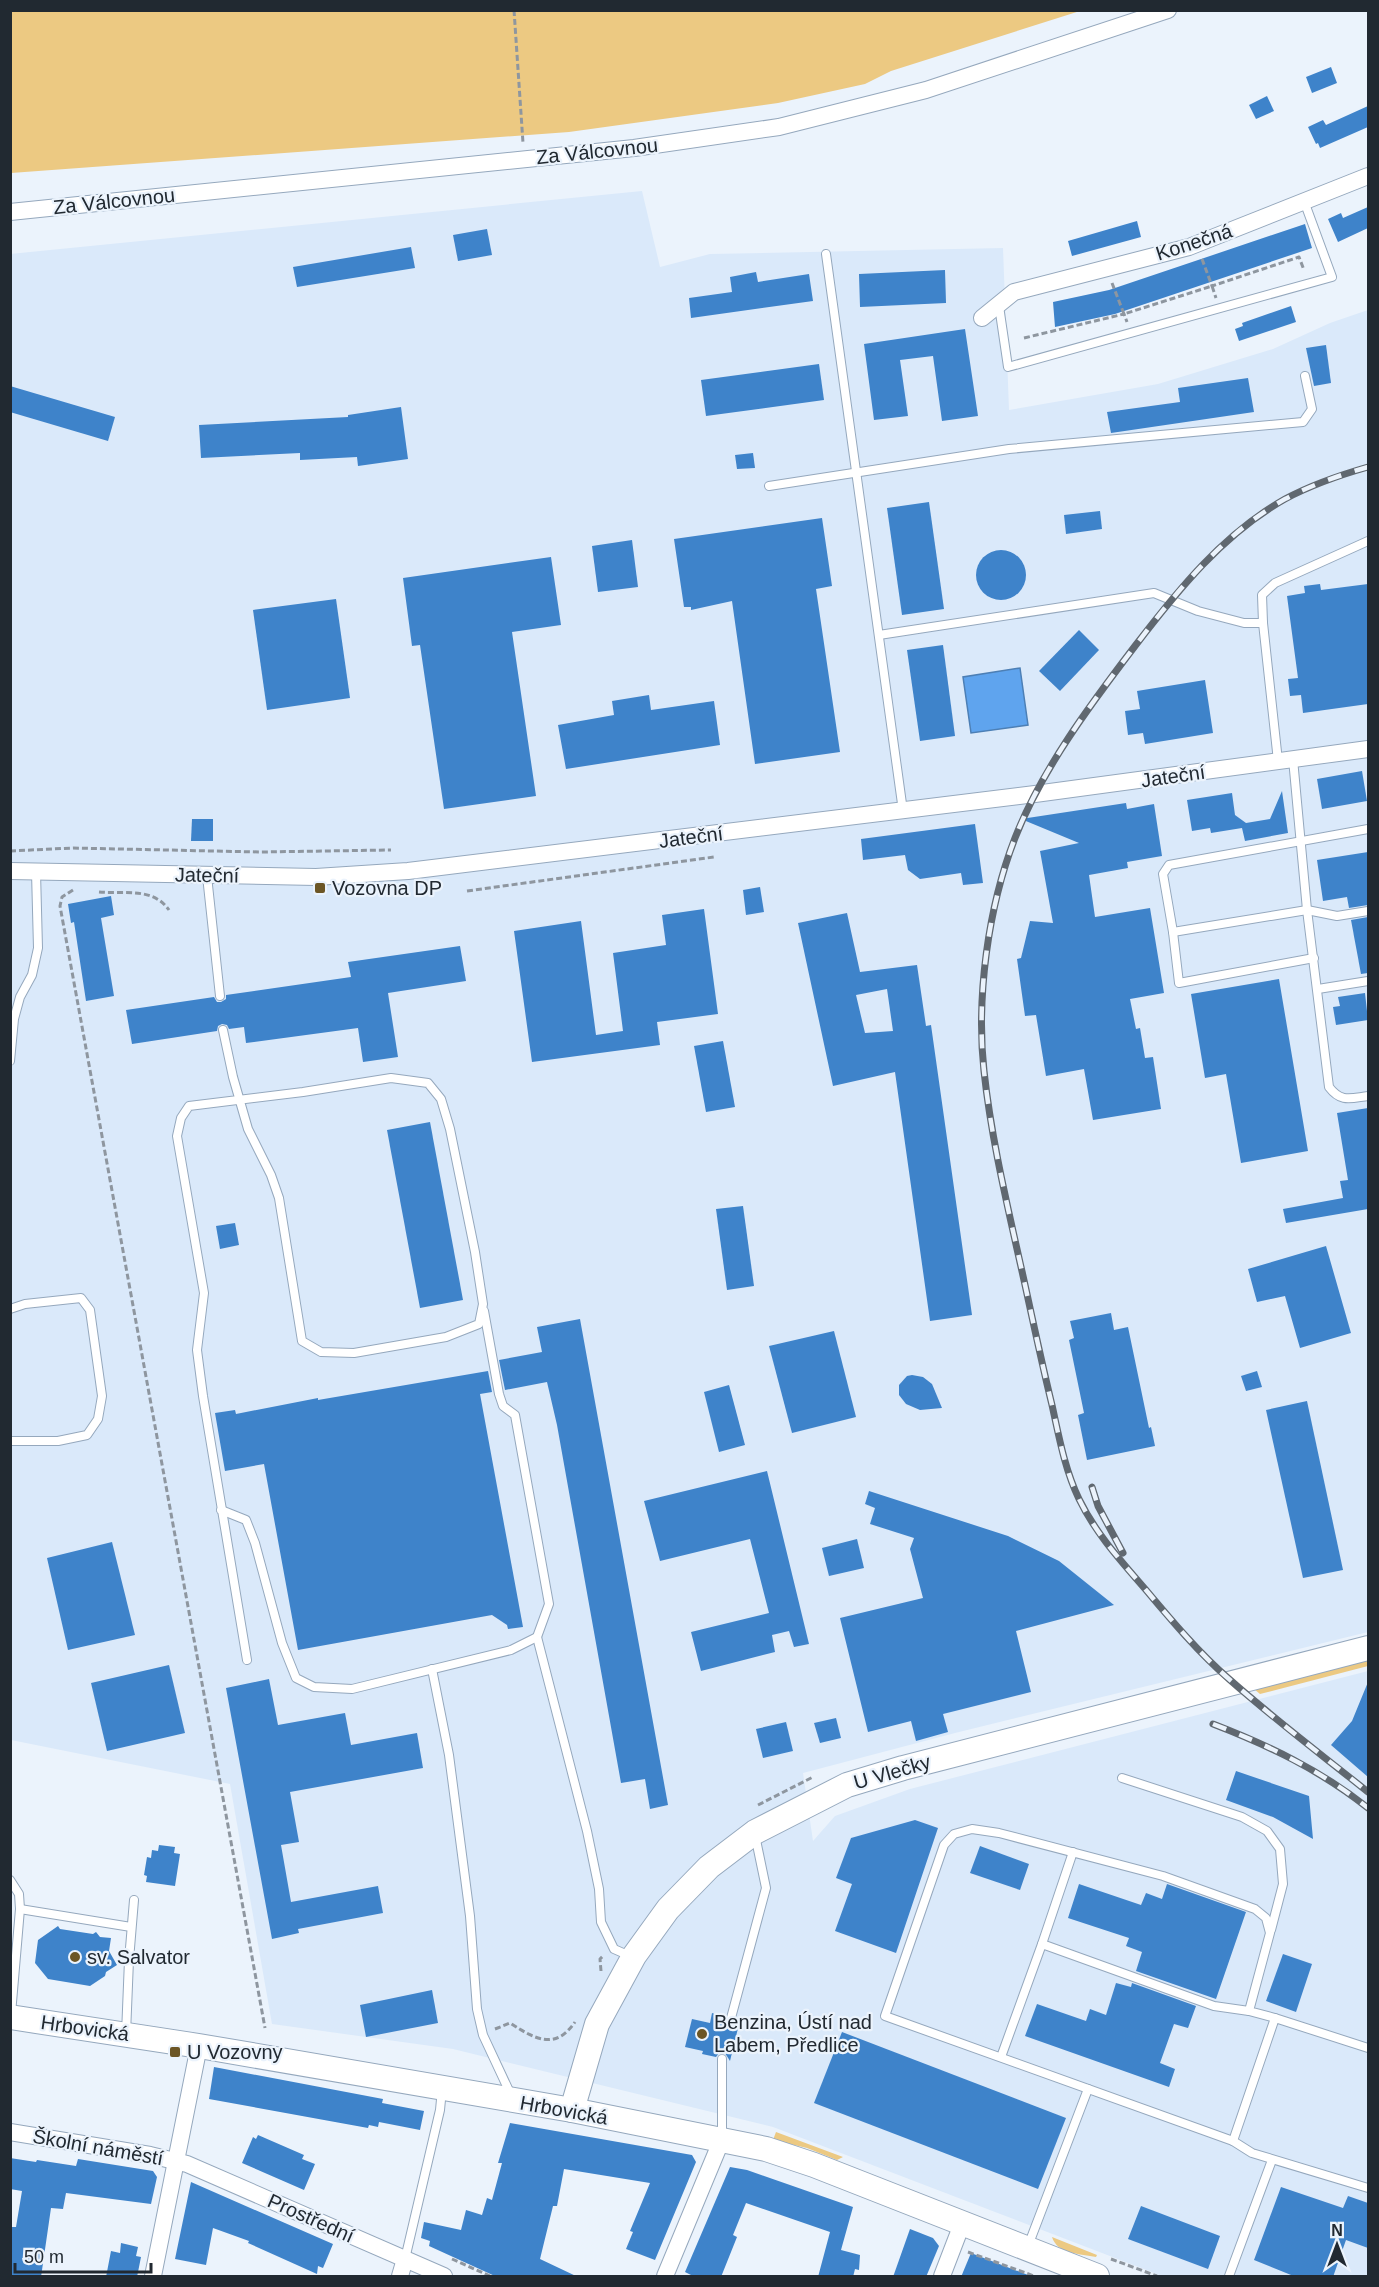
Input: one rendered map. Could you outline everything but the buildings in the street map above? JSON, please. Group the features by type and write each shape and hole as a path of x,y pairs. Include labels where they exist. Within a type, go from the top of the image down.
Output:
{"main road":[{"name":"U Vlečky","path":"572,2110 597,2024 634,1956 668,1910 709,1867 755,1832 847,1785 903,1768 1368,1648"},
{"name":"Hrbovická","path":"11,2017 199,2046 572,2110 766,2149 814,2165 1097,2277"}],"street":[{"name":"Za Válcovnou","path":"10,212 634,148 778,127 926,90 1168,10"},
{"name":"Konečná","path":"999,306 1014,292 1189,247 1368,176"},
{"path":"982,318 999,306"},
{"name":"Jateční","path":"10,871 316,877 408,872 903,811 1368,749"},
{"name":"Školní náměstí","path":"10,2132 177,2161 199,2046"},
{"path":"665,2277 722,2139"},
{"path":"153,2277 177,2161"},
{"name":"Prostřední","path":"177,2161 444,2277"},
{"path":"942,2277 962,2223"},
{"path":"400,2277 405,2259"}],"lane":[{"path":"999,306 1008,367 1332,277 1301,203"},
{"path":"826,254 903,811"},
{"path":"769,486 1009,449 1304,422 1312,409 1305,376"},
{"path":"1368,541 1275,583 1262,595 1263,623 1302,840 1307,910 1329,1087 1335,1095 1345,1099 1368,1096"},
{"path":"879,635 1155,593 1198,611 1244,623 1263,623"},
{"path":"1314,958 1179,983 1163,874 1169,866 1368,829"},
{"path":"10,1061 14,1019 20,997 32,975 38,948 36,872"},
{"path":"207,876 220,996"},
{"path":"1173,932 1307,910 1337,916 1368,911"},
{"path":"1318,988 1368,981"},
{"path":"223,1030 248,1129 271,1175 279,1198 302,1341 321,1352 354,1353 446,1337 479,1324 483,1304"},
{"path":"247,1660 197,1350 204,1293 177,1136 181,1118 189,1106 391,1078 428,1083 441,1099 450,1129 476,1252 499,1394 503,1406 515,1415 549,1605 537,1637 587,1831 599,1889 601,1922 614,1948 626,1955 634,1956"},
{"path":"10,1309 25,1304 81,1298 90,1310 102,1396 98,1419 87,1435 58,1441 10,1441"},
{"path":"221,1510 246,1520 255,1543 282,1643 296,1678 314,1687 352,1689 511,1650 537,1637"},
{"path":"432,1669 449,1755 470,1916 477,2009 483,2035 514,2101"},
{"path":"1122,1778 1242,1817 1267,1831 1280,1849 1283,1884 1249,2011"},
{"path":"1270,1933 1266,1918 1256,1910 1163,1876 999,1833 972,1829 954,1834 944,1845 885,2016 1233,2141 1252,2154 1368,2188"},
{"path":"731,2018 766,1888 755,1832"},
{"path":"1000,2057 1073,1852"},
{"path":"10,1880 16,1886 19,1894 20,1909 11,2017"},
{"path":"126,2035 134,1900"},
{"path":"20,1909 131,1927"},
{"path":"1042,1944 1214,2006 1249,2011 1275,2018 1368,2048"},
{"path":"1233,2141 1275,2018"},
{"path":"722,2139 723,2059"},
{"path":"405,2259 440,2110 442,2089"},
{"path":"1027,2249 1088,2089"},
{"path":"1229,2277 1272,2160"}],"path":[{"path":"514,10 524,159"},
{"path":"1199,251 1212,286"},
{"path":"1024,338 1124,314 1299,257 1304,270"},
{"path":"1111,280 1124,314"},
{"path":"10,851 73,848 260,852 392,850"},
{"path":"467,891 714,857"},
{"path":"74,890 66,892 60,906 265,2028"},
{"path":"93,891 148,894 164,902 169,910"},
{"path":"601,1973 600,1959 605,1954"},
{"path":"494,2030 510,2024 539,2039 551,2040"},
{"path":"964,2250 1034,2277"}],"shaded area":[{"path":"11,10 1080,11 891,71 865,84 778,103 569,132 11,173"},
{"path":"642,191 660,267 710,254 1003,248 1009,410 1158,384 1273,349 1330,323 1368,310 1368,1632 955,1733 803,1773 813,1841 835,1816 910,1789 1368,1671 1368,2276 1162,2276 773,2127 453,2049 272,2024 230,1784 11,1740 10,254"},
{"path":"1368,1660 1368,1666 1260,1694 1254,1689"},
{"path":"776,2132 843,2157 837,2160 807,2148 773,2140"},
{"path":"1052,2237 1097,2255 1096,2257 1064,2250 1055,2243"}],"water":[{"path":"1020,668 1028,725 971,733 963,677"}],"railway":[{"path":"1368,467 1305,489 1285,499 1241,529 1203,565 1168,604 1084,714 1039,787 1015,838 991,923 983,983 982,1014 987,1099 1008,1211 1060,1441 1079,1499 1093,1524 1110,1547 1207,1658 1263,1708 1368,1792"},
{"path":"1092,1487 1098,1506 1123,1553"},
{"path":"1213,1724 1294,1760 1332,1782 1368,1808"}],"place":[{"name":"Vozovna DP","path":"320,888"},
{"name":"sv. Salvator","path":"75,1957"},
{"name":"Benzina, Ústí nad Labem, Předlice","path":"702,2034"},
{"name":"U Vozovny","path":"175,2052"}]}
